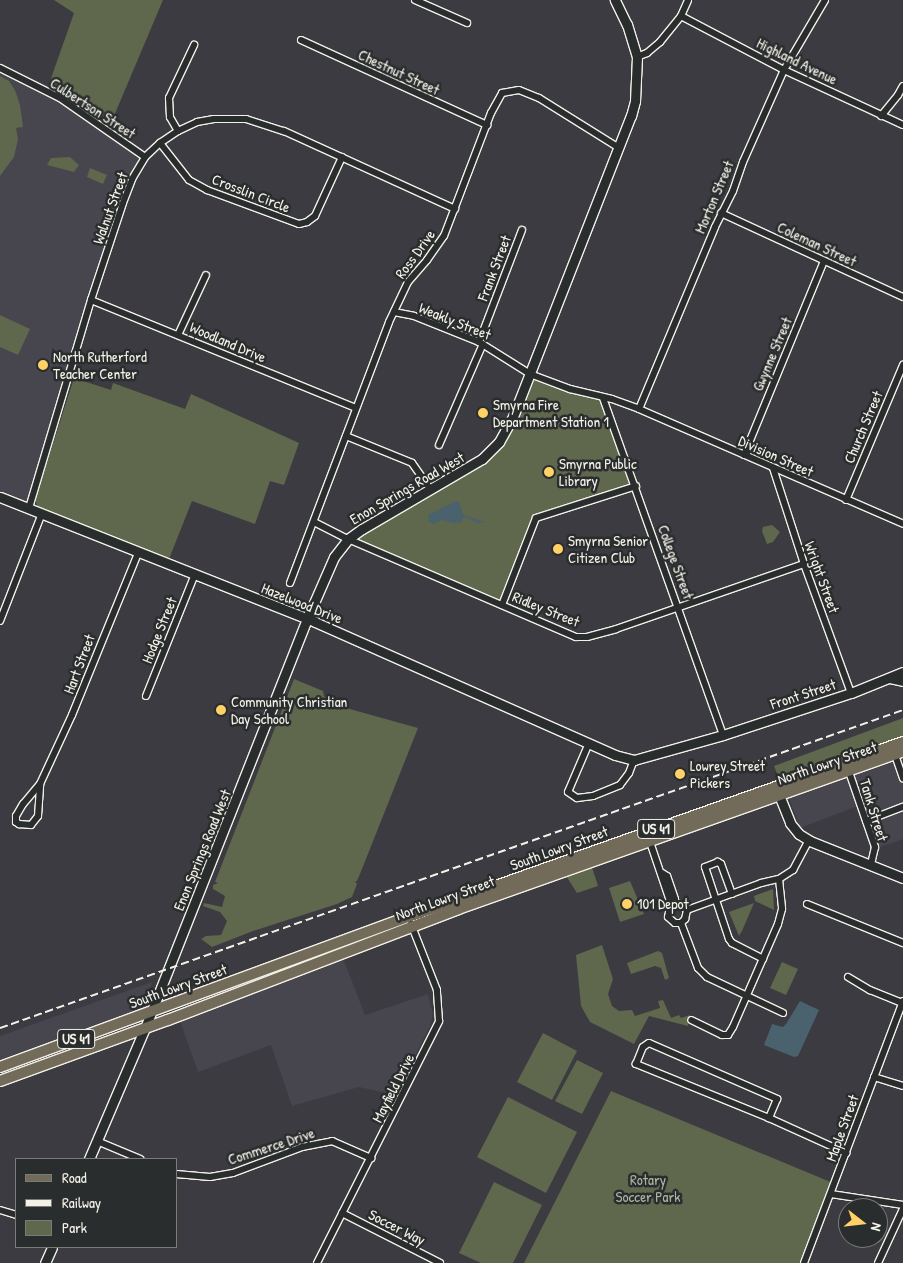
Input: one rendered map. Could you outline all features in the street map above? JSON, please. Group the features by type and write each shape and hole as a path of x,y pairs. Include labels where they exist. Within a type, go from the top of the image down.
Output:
{"main road":[{"name":"South Lowry Street","path":"0,1067 152,1011 897,751 903,742"},
{"name":"North Lowry Street","path":"0,1081 145,1028 410,921"},
{"path":"29,1056 30,1071"}],"street":[{"path":"415,0 467,24"},
{"name":"Enon Springs Road West","path":"90,1158 98,1142 152,1011 307,619 334,558 348,539 362,529 476,464 494,448 509,427 619,148 635,101 637,57 627,25 615,0"},
{"path":"637,57 647,53 660,42 681,16 688,0"},
{"name":"Morton Street","path":"639,409 721,213 733,191 742,162 784,70 825,0"},
{"name":"Highland Avenue","path":"681,16 784,70 903,125"},
{"name":"Chestnut Street","path":"301,40 486,126"},
{"path":"178,131 170,117 169,98 194,45"},
{"name":"Culbertson Street","path":"0,68 60,98 145,157"},
{"path":"881,116 903,86"},
{"name":"Ross Drive","path":"290,582 394,312 408,282 438,246 455,209 486,126 502,94 519,90 548,103 619,148"},
{"name":"Walnut Street","path":"29,508 91,300 123,203 132,179 145,157 160,143 178,131 197,122 214,119 246,119 284,131 455,209"},
{"name":"Crosslin Circle","path":"160,143 189,180 201,187 299,224 307,222 315,216 342,157"},
{"name":"Coleman Street","path":"721,213 903,297"},
{"name":"Frank Street","path":"440,445 481,343 522,230"},
{"name":"Gwynne Street","path":"744,455 824,261"},
{"path":"178,335 206,275"},
{"name":"Woodland Drive","path":"91,300 356,408"},
{"name":"Weakly Street","path":"394,312 414,316 481,343 530,374"},
{"name":"Church Street","path":"846,500 903,365"},
{"path":"530,374 570,389 639,409"},
{"name":"College Street","path":"603,398 636,486 723,735"},
{"name":"Division Street","path":"639,409 846,500 903,522"},
{"path":"346,436 412,463 431,490"},
{"name":"Wright Street","path":"773,468 804,564 851,693"},
{"path":"502,605 535,520 636,486"},
{"name":"Hazelwood Drive","path":"0,497 307,619 615,755 634,760"},
{"path":"0,621 2,608 42,513"},
{"name":"Ridley Street","path":"314,522 348,539 566,634 582,637 679,607 804,564"},
{"name":"Hart Street","path":"40,784 39,809 36,820 31,825 16,822 16,816 22,804 40,784 72,715 139,551"},
{"name":"Hodge Street","path":"146,696 195,574"},
{"name":"Front Street","path":"723,735 851,693 903,672"},
{"path":"890,678 903,681"},
{"path":"589,743 568,792 577,798 601,793 620,785 629,773 634,760 723,735"},
{"path":"897,751 903,778"},
{"name":"Tank Street","path":"848,767 875,847 871,865"},
{"path":"778,791 790,823 799,834 809,840 903,878"},
{"path":"866,821 903,807"},
{"path":"648,837 670,900 673,903 680,904 687,910"},
{"path":"687,910 760,883 779,878 793,870 809,840"},
{"path":"732,894 718,862 706,867 705,869 732,943 763,959"},
{"path":"691,1020 722,1035 728,1034 733,1027 763,959 782,909 779,878"},
{"path":"673,903 668,917 675,923 681,923 685,919 687,910"},
{"path":"807,904 903,943"},
{"name":"Mayfield Drive","path":"317,1263 440,1021 437,990 410,921"},
{"path":"681,923 698,968 707,977 783,1013"},
{"path":"848,977 902,1005"},
{"name":"Maple Street","path":"804,1263 902,1005"},
{"path":"769,1118 777,1098 649,1043 643,1047 636,1064 769,1118 846,1153"},
{"path":"874,1077 903,1086"},
{"name":"Commerce Drive","path":"178,1174 210,1177 233,1173 302,1147 332,1141 371,1158"},
{"path":"98,1142 138,1158"},
{"path":"831,1194 903,1207 878,1263"},
{"path":"0,1210 15,1215"},
{"name":"Soccer Way","path":"342,1213 440,1263"},
{"path":"45,1263 52,1248"}],"shaded area":[{"path":"0,68 60,98 145,157 132,179 29,508 0,497"},
{"path":"903,759 903,839 877,848 858,806 800,828 789,798"},
{"path":"343,958 365,1015 428,994 433,1014 430,1026 395,1095 359,1087 292,1106 271,1045 198,1072 179,1018"},
{"path":"152,982 148,1006 0,1060 0,1036"}],"green space":[{"path":"54,0 163,0 111,123 49,84 74,13"},
{"path":"0,76 9,81 15,90 20,105 23,127 16,128 18,139 14,157 0,176"},
{"path":"70,157 79,165 74,172 47,165 51,158"},
{"path":"90,168 107,175 103,184 87,177"},
{"path":"0,315 30,329 18,355 0,347"},
{"path":"530,374 603,398 636,486 540,516 502,605 348,539 494,448"},
{"path":"74,378 111,390 113,383 185,409 191,394 299,443 284,485 270,481 255,524 192,501 169,559 38,508 35,500"},
{"path":"772,525 780,532 773,542 767,544 762,531 763,527"},
{"path":"294,679 323,691 324,696 339,706 418,728 360,874 357,881 355,881 357,884 352,897 337,904 253,931 212,947 201,939 206,936 221,935 227,921 220,912 203,906 204,903 222,907 225,896 213,889 213,885 218,883 215,882"},
{"path":"903,718 903,739 780,782 774,766"},
{"path":"592,867 598,886 577,893 566,876"},
{"name":"101 Depot","path":"630,881 644,914 620,922 609,888"},
{"path":"773,889 774,910 755,901 754,896"},
{"path":"754,903 742,931 739,936 729,912"},
{"path":"602,945 613,979 608,994 612,1006 619,1011 632,1010 635,1016 660,1008 658,1001 663,1000 671,1018 679,1015 681,1018 690,1015 688,1026 649,1016 634,1044 590,1022 581,1006 576,955"},
{"path":"658,951 662,953 669,978 665,980 661,968 655,966 631,974 627,963"},
{"path":"782,962 798,969 786,995 770,988"},
{"path":"543,1033 577,1051 552,1100 517,1082"},
{"path":"577,1060 603,1073 582,1114 555,1101"},
{"name":"Rotary Soccer Park","path":"611,1091 833,1183 802,1263 524,1263"},
{"path":"508,1097 577,1132 546,1193 477,1157"},
{"path":"494,1182 542,1205 513,1263 481,1263 459,1253"}],"water":[{"path":"456,501 459,502 463,515 485,522 478,523 464,517 461,522 454,523 441,520 434,524 429,522 428,515"},
{"path":"800,1001 819,1010 798,1056 794,1057 764,1045 772,1024 783,1027"}],"railway":[{"path":"0,1028 903,710"}],"place":[{"name":"North Rutherford Teacher Center","path":"43,365"},
{"name":"Smyrna Fire Department Station 1","path":"483,413"},
{"name":"Smyrna Public Library","path":"549,472"},
{"name":"Smyrna Senior Citizen Club","path":"558,549"},
{"name":"Community Christian Day School","path":"221,710"},
{"name":"Lowrey Street Pickers","path":"680,774"},
{"name":"101 Depot","path":"627,904"}]}
